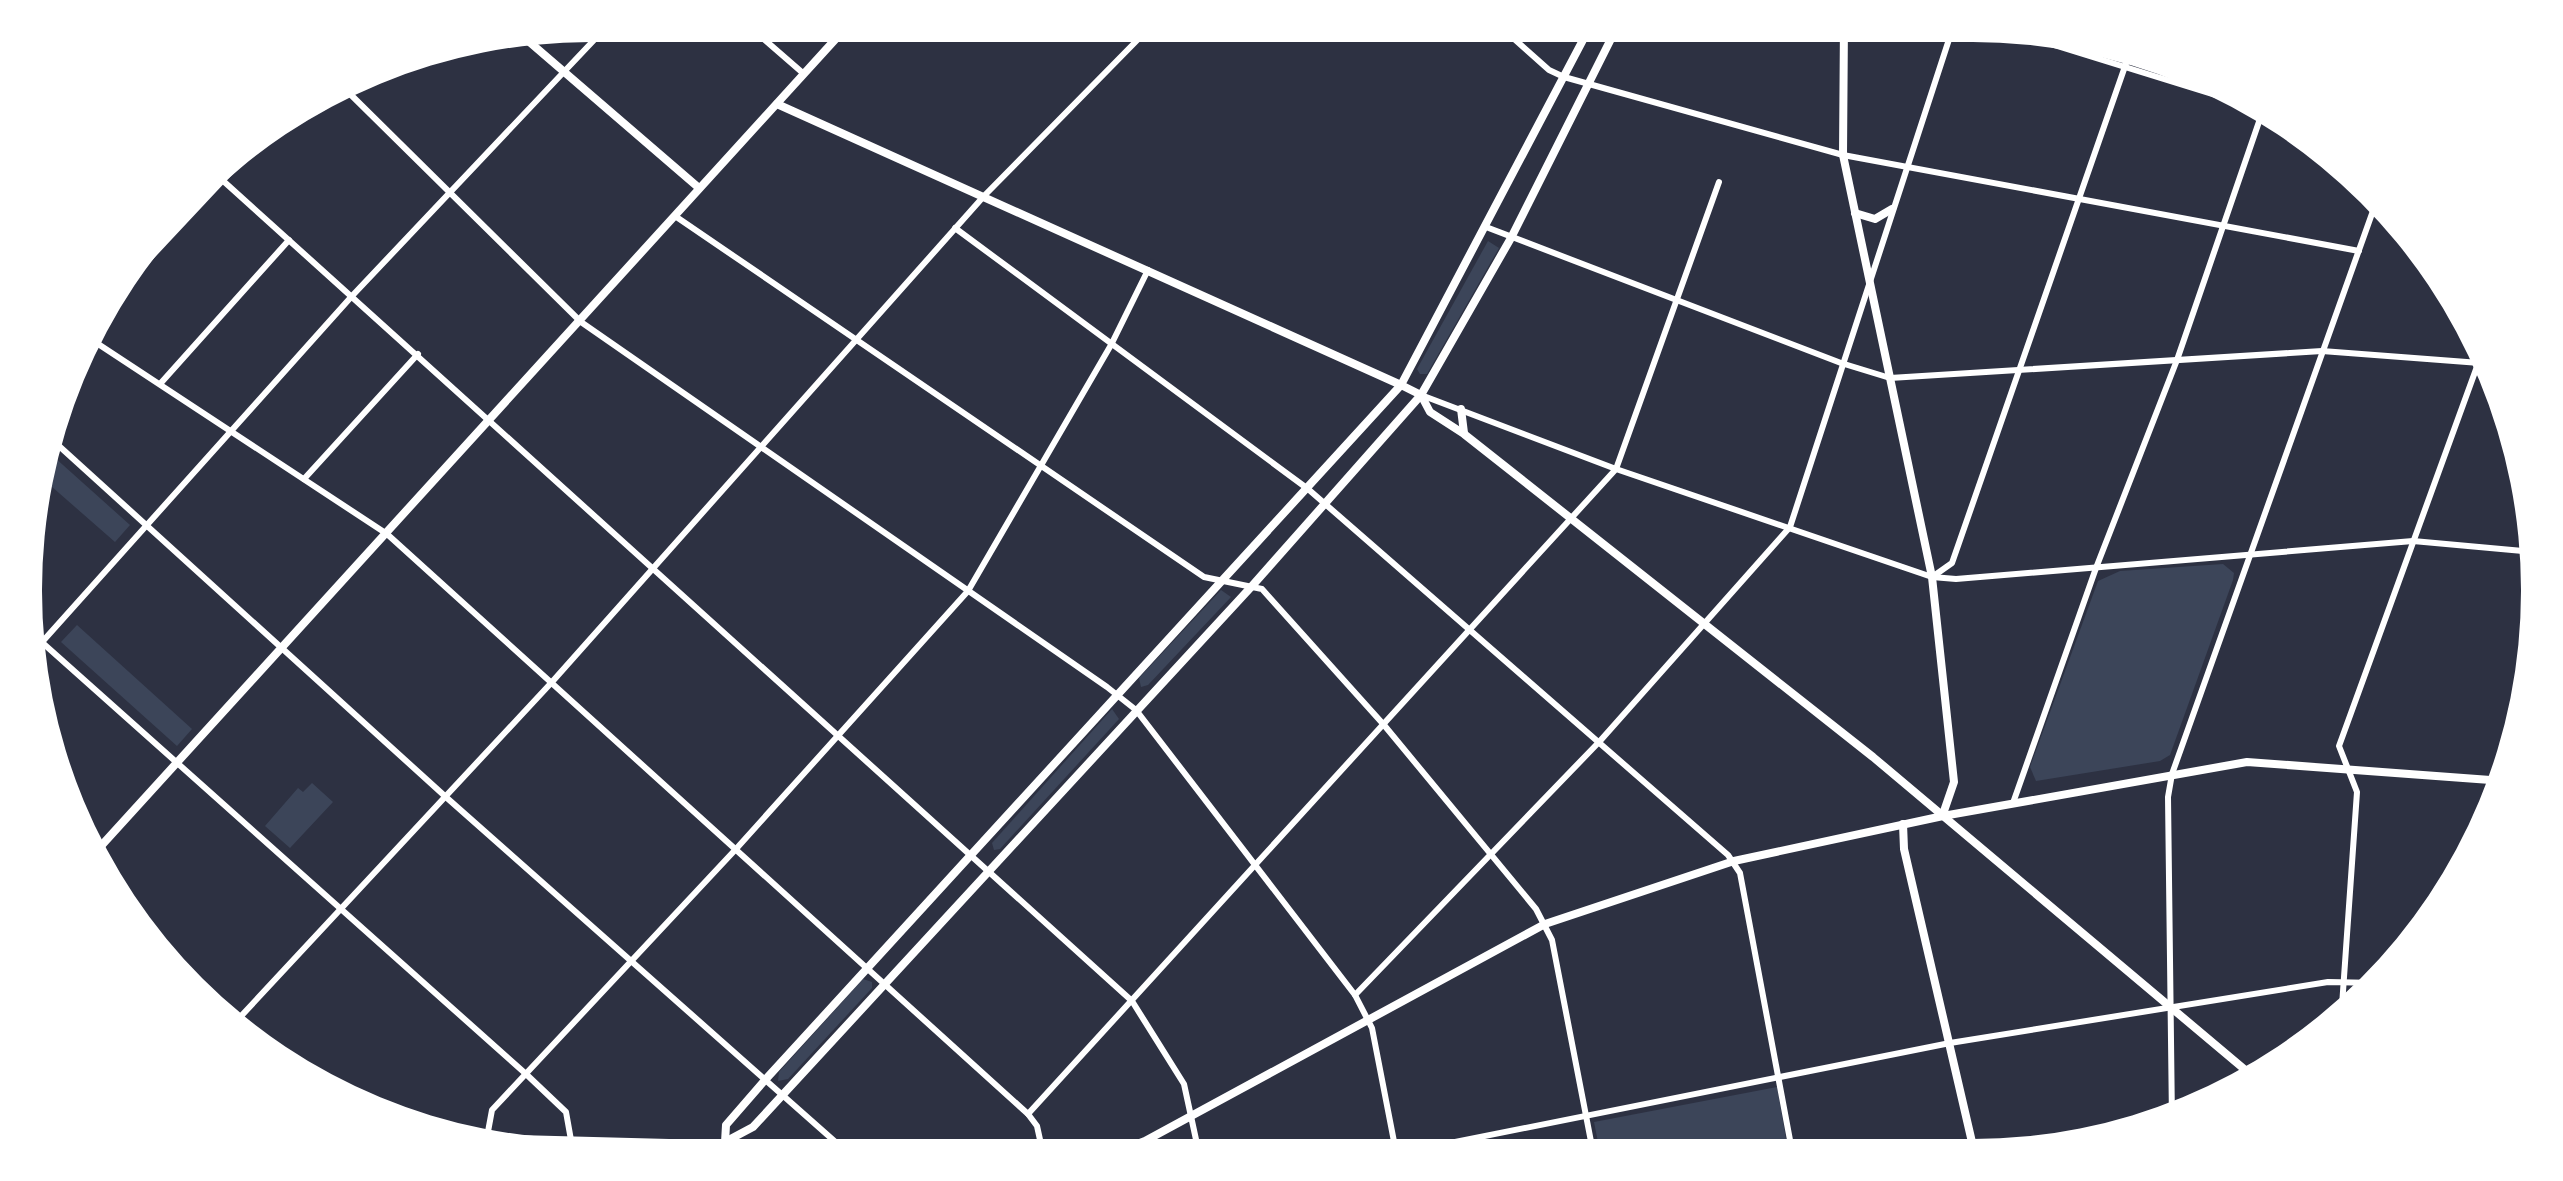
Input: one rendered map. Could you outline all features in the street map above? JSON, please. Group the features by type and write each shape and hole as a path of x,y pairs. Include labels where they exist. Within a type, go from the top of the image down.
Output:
{"main road":[{"path":"104,843 833,42"},
{"path":"724,1139 726,1125 765,1080 1401,385 1582,42"},
{"path":"730,1139 753,1127 989,873 1421,395 1511,238 1609,42"},
{"path":"1844,42 1844,154 1932,577 1954,782 1943,816"},
{"path":"533,45 699,188"},
{"path":"777,104 1421,395 1430,412 1705,622 2243,1068"},
{"path":"1855,213 1875,219 1892,209"},
{"path":"1460,409 1464,434"},
{"path":"1150,1139 1545,924 1734,861 1943,816 2259,762 2487,780"},
{"path":"1903,824 1904,849 1971,1139"}],"street":[{"path":"44,639 352,296 593,42"},
{"path":"767,42 804,74"},
{"path":"243,1014 553,682 984,196 1135,42"},
{"path":"1518,42 1564,77 1844,154 2359,251"},
{"path":"1355,995 1600,741 1790,527 1948,42"},
{"path":"2089,55 2183,84"},
{"path":"1932,577 1952,563 2125,66"},
{"path":"353,97 581,322 1136,710 1355,995 1369,1019 1394,1139"},
{"path":"2013,803 2259,123"},
{"path":"225,182 1132,1000 1184,1084 1197,1139"},
{"path":"1028,1114 1616,469 1719,182"},
{"path":"675,216 1204,577 1262,589 1384,724 1545,924 1591,1139"},
{"path":"2172,1101 2168,797 2172,774 2372,216"},
{"path":"1486,227 1890,378 2322,351 2470,361"},
{"path":"955,228 1308,489 1734,861 1790,1139"},
{"path":"160,384 289,240"},
{"path":"485,1128 492,1110 968,591 1111,345 1148,270"},
{"path":"100,345 387,534 1028,1114 1040,1139"},
{"path":"304,479 418,354"},
{"path":"2343,994 2357,792 2339,746 2475,372"},
{"path":"1421,395 1616,469 1932,577 1956,579 2413,541 2520,551"},
{"path":"61,448 832,1139"},
{"path":"45,645 526,1074 566,1112 571,1138"},
{"path":"1477,1139 1950,1043 2356,982"}],"shaded area":[{"path":"1488,241 1499,248 1427,374 1420,374 1417,369"},
{"path":"58,461 130,525 115,542 52,487"},
{"path":"2223,564 2234,573 2233,580 2170,755 2160,761 2036,781 2030,767 2098,581 2120,571"},
{"path":"1221,590 1231,597 1141,687 1139,678"},
{"path":"77,625 192,729 177,746 61,642"},
{"path":"1112,709 1119,719 1000,849 994,850 992,843"},
{"path":"312,783 333,802 290,848 265,826 298,788 303,792"},
{"path":"863,979 872,982 872,988 788,1079 778,1081 779,1072"},
{"path":"1777,1087 1786,1139 1597,1139 1594,1122"}]}
